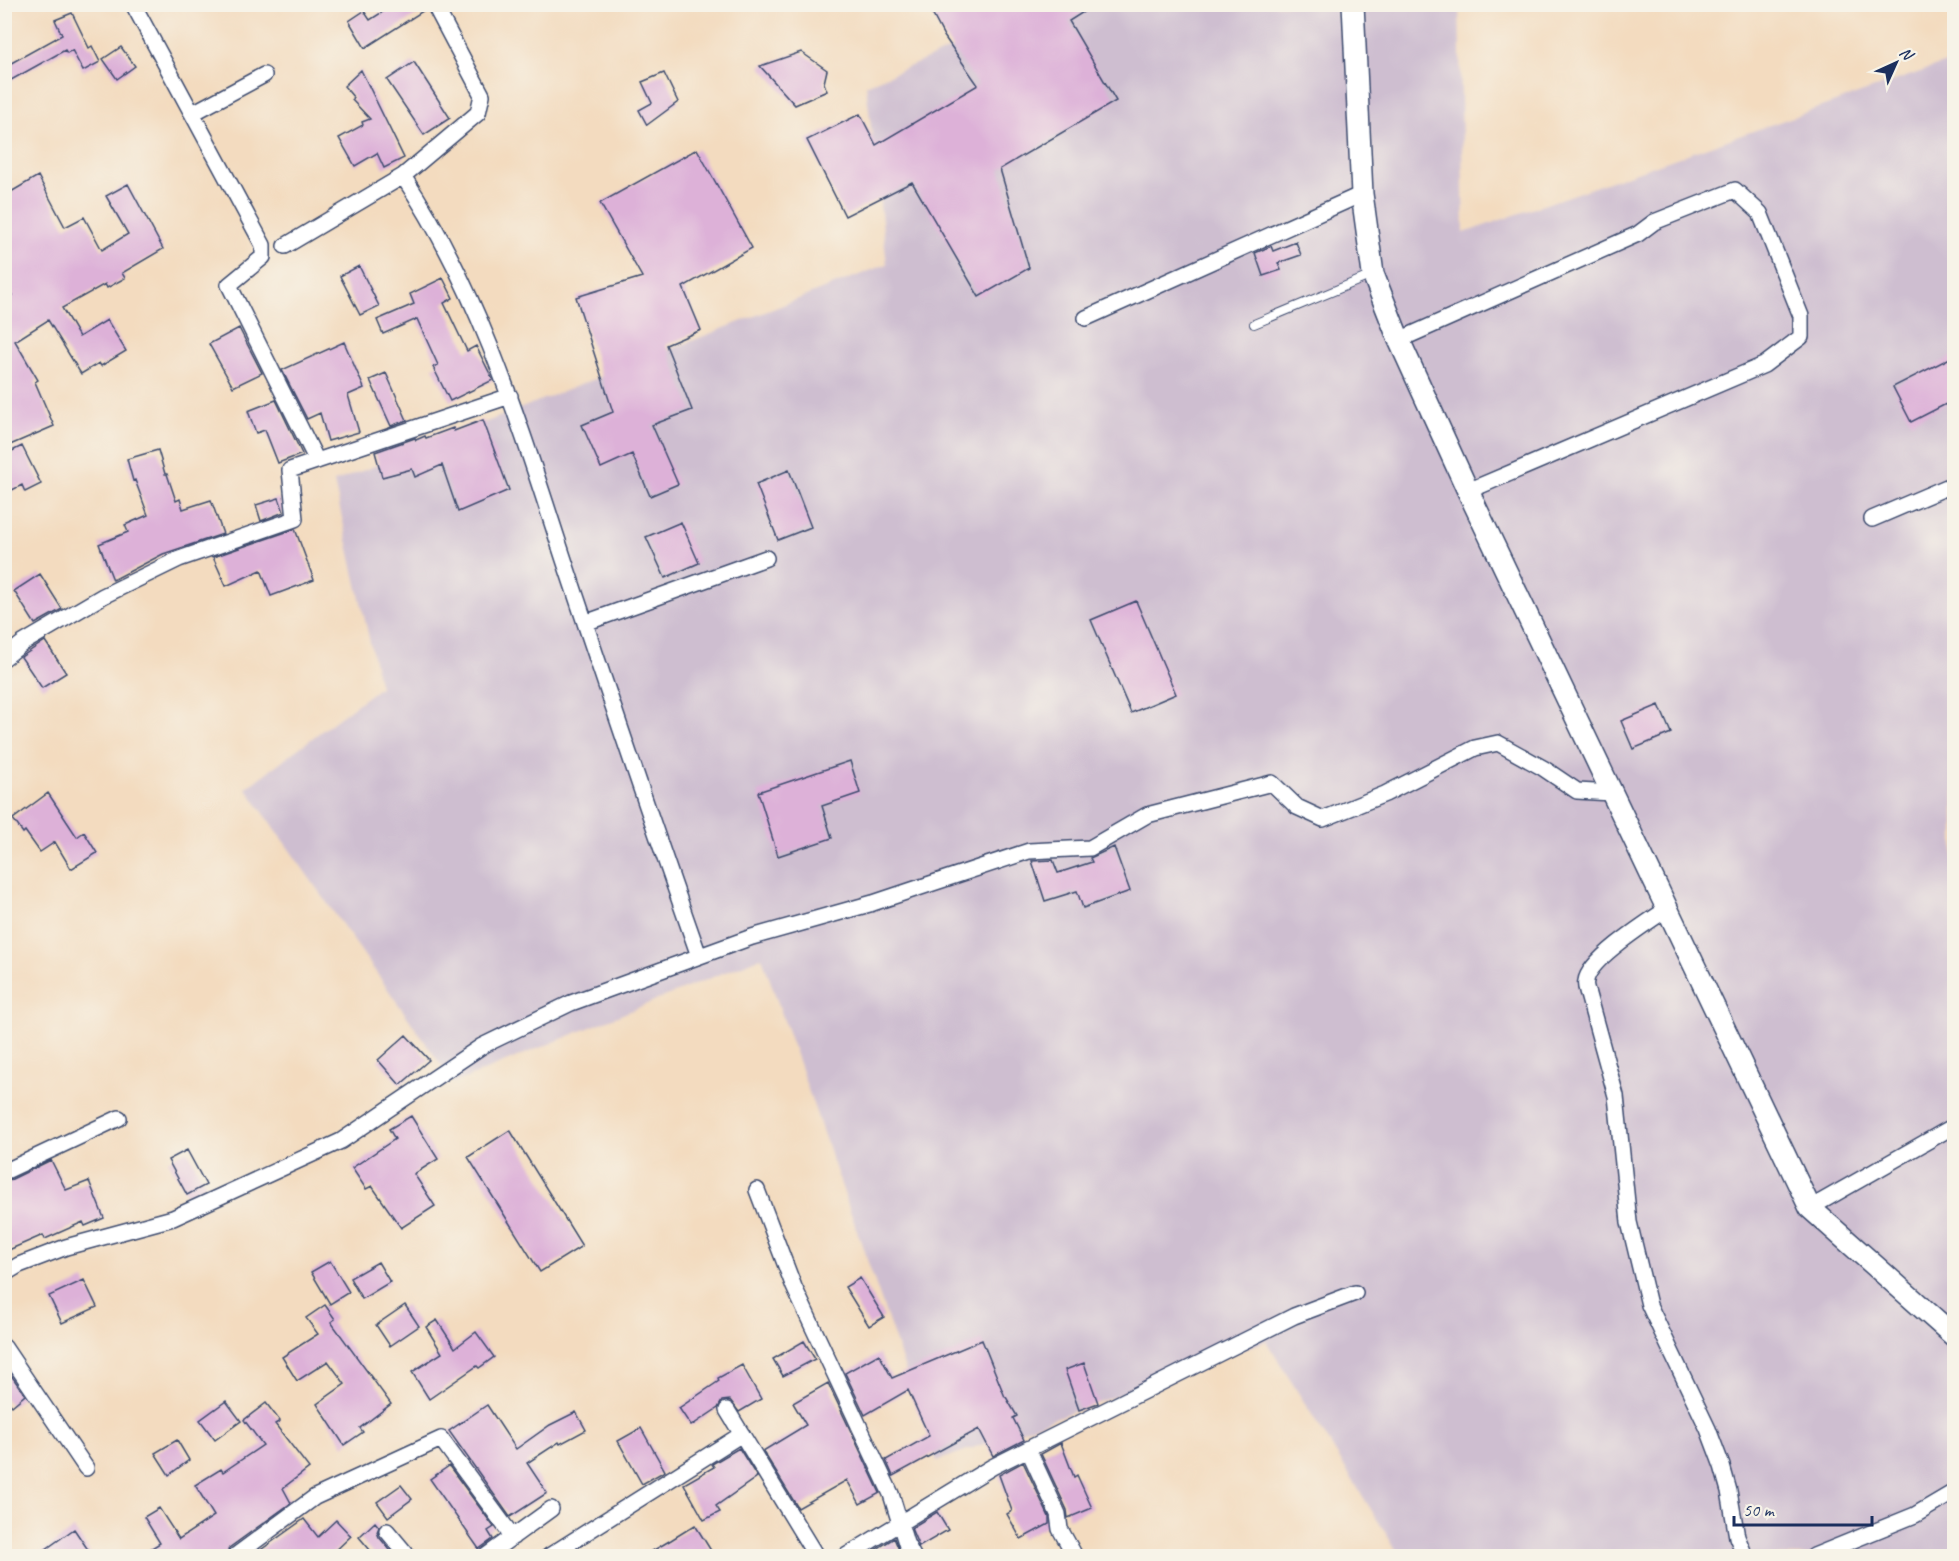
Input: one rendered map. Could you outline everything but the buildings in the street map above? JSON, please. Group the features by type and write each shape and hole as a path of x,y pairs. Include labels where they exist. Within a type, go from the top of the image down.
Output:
{"street":[{"path":"133,4 263,245 263,257 229,285 317,461"},
{"path":"285,246 403,176 478,112 482,95 434,4"},
{"path":"1353,4 1362,194 1373,274 1399,340 1468,491 1810,1208 1954,1336"},
{"path":"193,113 264,75"},
{"path":"403,176 420,201 466,291 510,396 699,956"},
{"path":"1399,340 1638,234 1654,222 1735,190 1760,213 1801,316 1801,337 1764,365 1468,491"},
{"path":"1086,318 1362,194"},
{"path":"4,658 103,596 160,568 179,559 295,519 290,470 510,396"},
{"path":"1872,519 1954,484"},
{"path":"585,623 766,558"},
{"path":"4,1274 19,1265 66,1247 173,1218 341,1141 482,1046 571,1003 752,937 873,903 1029,851 1090,848 1147,815 1272,783 1297,807 1323,819 1385,794 1475,748 1498,743 1544,768 1577,791 1612,793"},
{"path":"1667,909 1608,952 1590,971 1586,981 1616,1096 1629,1222 1649,1305 1708,1429 1722,1466 1737,1537 1745,1557"},
{"path":"4,1172 118,1118"},
{"path":"1810,1208 1954,1126"},
{"path":"757,1190 794,1287 891,1494 906,1543 913,1557"},
{"path":"846,1557 992,1467 1294,1316 1355,1293"},
{"path":"4,1347 86,1468"},
{"path":"727,1410 816,1557"},
{"path":"549,1557 742,1434"},
{"path":"235,1557 315,1497 441,1439 513,1537"},
{"path":"1028,1449 1058,1514 1060,1529 1075,1557"},
{"path":"1814,1557 1915,1515 1954,1492"},
{"path":"486,1557 550,1509"},
{"path":"387,1531 408,1557"}],"lane":[{"path":"1254,324 1373,274"}],"shaded area":[{"path":"1054,5 1459,5 1464,233 1954,60 1954,1556 1841,1556 1840,1554 1831,1556 1400,1556 1266,1341 937,1461 762,957 454,1083 246,788 380,687 334,482 887,264 866,85"}]}
